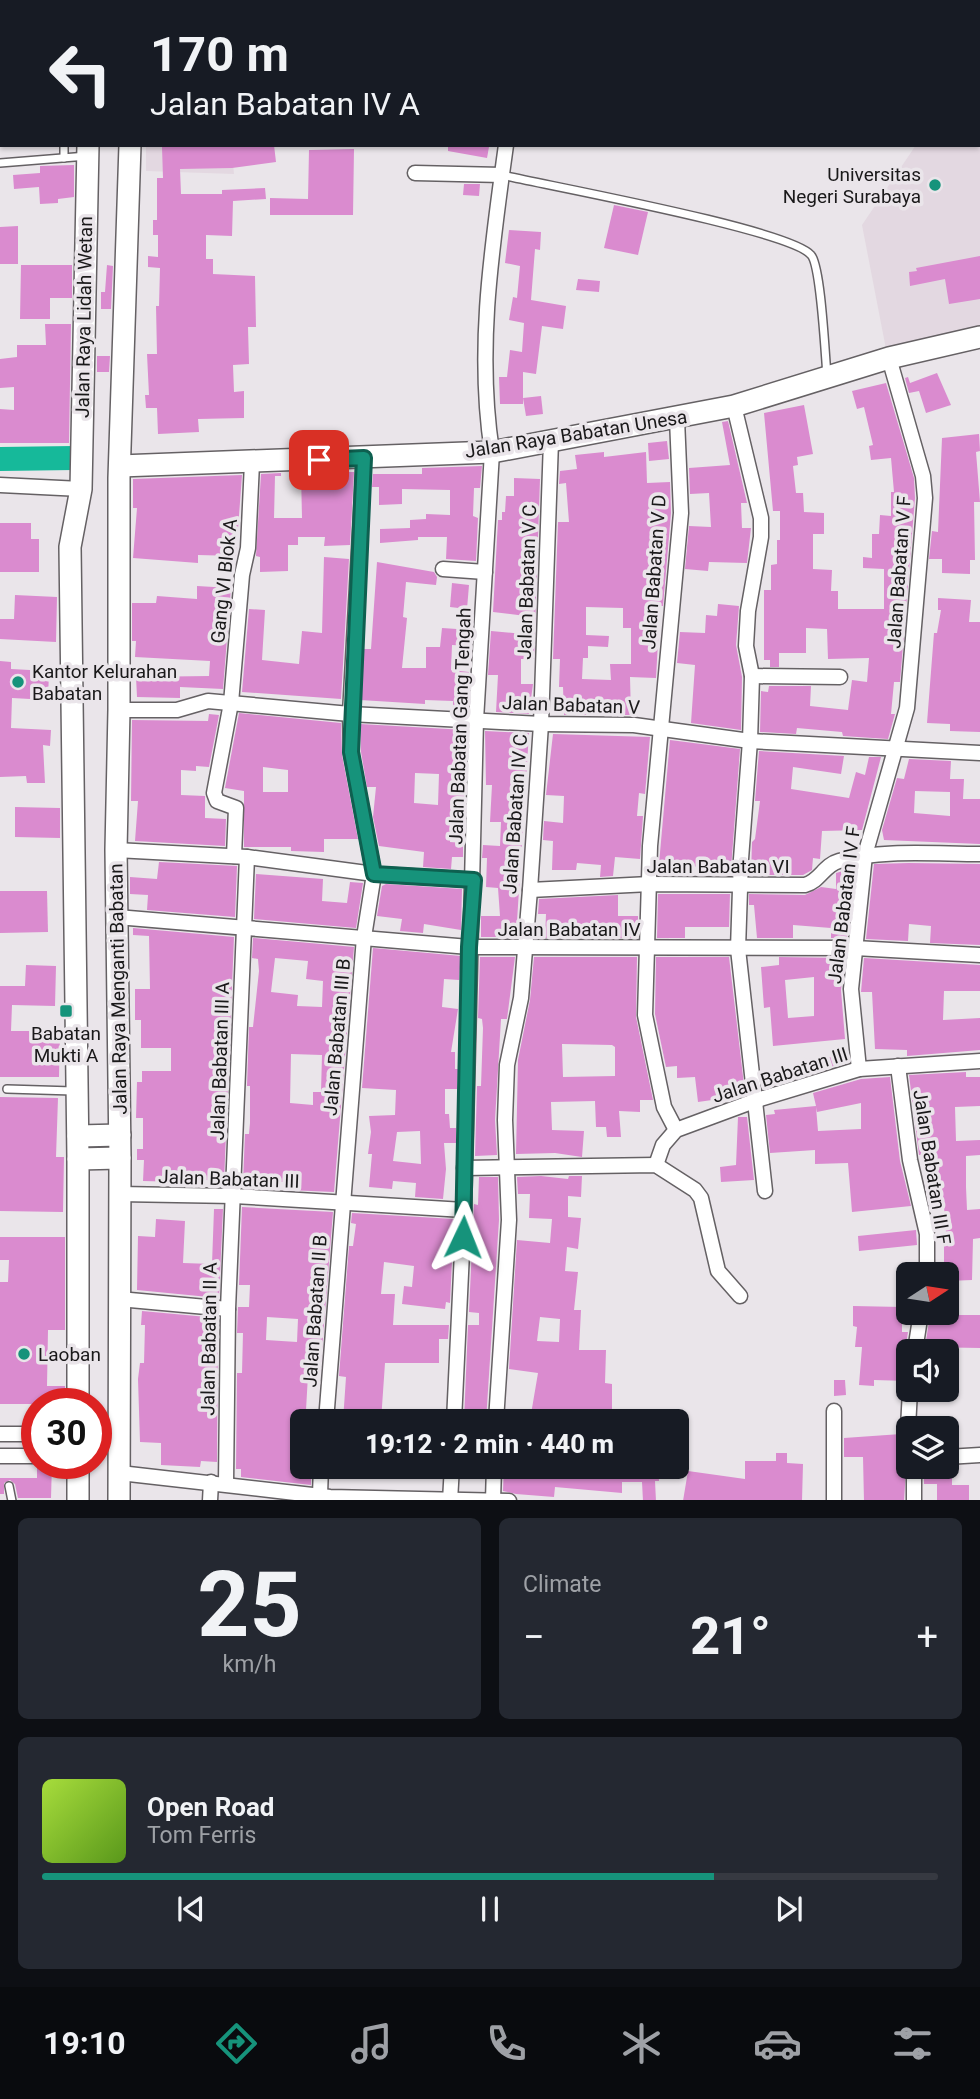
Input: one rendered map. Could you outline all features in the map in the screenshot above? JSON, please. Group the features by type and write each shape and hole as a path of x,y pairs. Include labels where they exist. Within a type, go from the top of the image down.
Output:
{"main road":[{"name":"Jalan Raya Lidah Wetan","path":"119,472 130,147"},
{"name":"Jalan Raya Lidah Wetan","path":"81,489 88,150"},
{"name":"Jalan Raya Babatan Unesa","path":"119,472 492,452 677,419 734,406 889,358 980,337"},
{"path":"81,489 119,472"},
{"name":"Jalan Raya Menganti Babatan","path":"79,1388 100,1158 99,1136 117,917 119,472"},
{"name":"Jalan Raya Menganti Babatan","path":"81,489 70,547 77,1091 99,1136 100,1158 119,1194 120,1500"},
{"path":"78,1479 78,1500"}],"street":[{"name":"Jalan Babatan Gang Tengah","path":"455,1409 464,1210 476,720 492,452 487,420 485,332 489,255 506,147"},
{"path":"415,173 502,176"},
{"name":"Jalan Babatan V F","path":"889,358 923,476 925,498 907,708 896,750"},
{"path":"734,406 761,519 761,537 748,611 746,646 752,676 751,741 738,949 757,1100 765,1191"},
{"name":"Jalan Babatan V D","path":"676,1130 664,1107 645,1015 655,779 663,729 681,513 677,419"},
{"name":"Jalan Babatan V C","path":"541,724 551,441"},
{"path":"350,714 364,458"},
{"name":"Gang VI Blok A","path":"241,857 236,808 217,802 214,793 231,704 248,548 252,463"},
{"path":"0,485 81,489"},
{"path":"443,569 485,572"},
{"path":"752,676 839,677"},
{"name":"Jalan Babatan V","path":"119,710 177,710 208,701 350,714 663,729 751,741 980,753"},
{"name":"Jalan Babatan III B","path":"343,1203 364,937 374,874 351,752 350,714"},
{"name":"Jalan Babatan IV C","path":"497,1409 509,1220 505,1120 507,1065 521,998 541,724"},
{"name":"Jalan Babatan IV F","path":"859,1069 851,989 865,856 896,750"},
{"path":"116,850 241,857 374,874 474,880"},
{"name":"Jalan Babatan VI","path":"530,890 650,884 805,885 817,880 829,865 865,856 980,854"},
{"name":"Jalan Babatan III A","path":"234,1196 244,928 241,857"},
{"name":"Jalan Babatan IV","path":"117,917 469,947 855,948 980,956"},
{"name":"Jalan Babatan III","path":"676,1130 757,1100 859,1069 980,1061"},
{"name":"Jalan Babatan III F","path":"898,1066 910,1160 928,1234 927,1262"},
{"path":"656,1165 663,1145 676,1130"},
{"path":"464,1168 656,1165 695,1190 701,1198 718,1271 740,1296"},
{"name":"Jalan Babatan III","path":"119,1194 234,1196 464,1210"},
{"name":"Jalan Babatan II A","path":"226,1483 228,1309 234,1196"},
{"name":"Jalan Babatan II B","path":"327,1409 343,1203"},
{"path":"119,1299 228,1309"},
{"path":"834,1411 834,1500"},
{"path":"0,1434 21,1434"},
{"path":"959,1456 980,1455"},
{"path":"0,1456 21,1456"},
{"path":"120,1474 226,1483 327,1497 509,1500"},
{"path":"324,1479 327,1497"},
{"path":"450,1499 451,1479"},
{"path":"493,1500 494,1479"},
{"path":"914,1479 914,1500"},
{"path":"210,1500 211,1482"}],"lane":[{"path":"64,147 64,158"},
{"path":"0,163 64,158 88,150"},
{"path":"502,176 759,232 803,248 811,255 819,275 828,378"},
{"path":"7,1089 77,1091"},
{"path":"9,1486 12,1500"}],"shaded area":[{"path":"146,147 231,147 234,174 146,171"},
{"name":"Universitas Negeri Surabaya","path":"915,147 980,147 980,330 886,349 862,225"}],"building":[{"path":"162,147 274,147 276,162 232,168 180,169 181,194 222,194 222,190 265,188 266,199 233,201 232,236 206,235 206,259 213,259 213,274 255,276 256,327 248,327 249,364 233,365 234,392 244,391 244,418 198,419 199,432 158,434 157,408 146,408 145,395 149,395 147,354 157,354 156,306 159,306 160,268 148,267 148,256 158,257 158,235 153,235 153,220 157,220 157,178 163,178"},
{"path":"448,147 489,147 487,158 448,151"},
{"path":"354,149 353,215 270,215 270,198 308,199 309,150"},
{"path":"74,165 74,197 58,199 58,203 40,204 39,187 14,189 13,175 40,173 40,166"},
{"path":"464,184 480,184 479,196 463,195"},
{"path":"614,205 648,212 638,255 604,248"},
{"path":"18,226 18,264 0,264 0,227"},
{"path":"509,230 541,232 540,250 535,249 531,300 566,306 563,329 542,326 536,374 523,372 523,404 500,404 499,377 507,377 510,350 522,352 524,323 509,320 513,297 517,298 520,266 505,263"},
{"path":"980,256 980,299 949,304 945,279 910,286 909,272 917,271 916,268"},
{"path":"21,265 72,265 72,298 50,298 50,319 20,319"},
{"path":"107,265 113,266 111,309 101,309 101,292 105,292"},
{"path":"578,279 600,281 599,292 576,290"},
{"path":"45,324 71,324 69,443 0,443 0,409 14,410 14,387 0,388 0,359 17,357 17,345 46,345"},
{"path":"97,356 110,356 109,372 97,372"},
{"path":"937,373 951,405 926,413 919,391 909,393 905,378 908,377 910,383"},
{"path":"886,383 914,478 915,498 900,682 894,682 891,714 895,714 888,739 843,736 842,732 797,728 796,734 760,732 761,691 768,692 769,686 811,686 810,706 848,710 852,680 867,682 869,658 828,659 827,629 806,628 806,653 779,653 779,667 770,667 770,660 764,660 764,590 771,590 771,565 777,564 780,511 773,511 764,413 804,405 813,454 797,457 798,465 793,466 796,493 803,493 804,512 824,513 824,534 813,534 813,569 832,570 831,591 838,591 838,609 884,609 884,569 863,568 863,557 872,558 872,534 879,534 880,515 891,516 891,492 894,492 891,458 871,460 869,446 873,445 864,407 857,409 852,391"},
{"path":"541,396 543,414 526,416 523,398"},
{"path":"728,421 747,503 741,503 742,528 751,528 747,563 709,562 708,571 685,569 689,526 711,527 709,493 690,494 689,468 730,465 722,422"},
{"path":"979,434 980,451 976,452 980,502 974,502 975,560 970,560 970,574 942,573 942,559 929,559 932,531 938,532 942,438"},
{"path":"667,441 669,459 649,461 648,443"},
{"path":"604,452 604,457 646,452 647,483 670,482 671,513 663,606 660,606 656,678 630,677 631,715 564,715 563,687 559,687 560,659 553,659 558,522 569,522 566,483 559,484 560,471 577,469 575,455","holes":["586,607 623,608 623,628 631,628 631,664 610,664 611,680 582,679 583,658 588,658 588,646 608,647 609,636 586,635"]},
{"path":"482,466 480,488 474,488 473,516 478,518 476,561 446,559 447,537 418,537 418,540 380,543 380,529 410,528 410,520 426,519 426,514 450,515 450,490 402,489 402,504 379,505 379,487 372,487 373,474 422,474 422,468"},
{"path":"301,472 354,472 350,545 324,546 325,537 298,537 298,545 288,545 288,571 260,572 260,557 256,556 261,474 281,473 281,476 275,476 274,518 302,518"},
{"path":"242,475 236,556 198,555 198,563 133,558 137,508 133,508 133,479"},
{"path":"514,478 540,479 534,659 521,659 521,684 533,684 529,714 496,712 498,675 488,675 491,631 524,634 526,616 493,612 498,520 502,520 502,512 505,512 506,496 514,496"},
{"path":"0,523 31,523 31,539 39,539 39,572 0,572"},
{"path":"324,557 349,559 341,699 242,692 249,609 265,610 262,660 299,664 302,631 322,633"},
{"path":"377,562 434,572 437,577 436,585 406,582 403,617 407,618 402,668 426,668 426,647 440,647 442,628 472,630 471,646 452,645 451,670 469,672 467,710 453,710 453,701 425,700 425,704 360,700 363,649 371,649"},
{"path":"452,583 469,585 467,609 450,607"},
{"path":"197,586 231,588 223,689 180,687 180,698 137,697 136,677 209,676 210,661 135,657 136,641 132,641 132,603 156,603 157,596 197,599"},
{"path":"15,595 57,597 56,642 0,639 0,619 14,619"},
{"path":"938,598 971,600 969,622 980,622 980,732 950,731 950,724 927,723 934,633 937,633 941,610 938,610"},
{"path":"718,604 739,606 736,645 742,677 741,730 691,723 695,665 677,663 680,632 705,633 706,615 717,616"},
{"path":"0,661 11,662 11,669 49,671 48,700 12,698 11,728 51,730 50,746 43,745 45,783 27,783 26,776 0,777"},
{"path":"239,713 341,723 342,755 358,839 324,839 324,852 291,851 291,847 244,847 244,791 225,788","holes":["263,767 288,770 288,792 263,792"]},
{"path":"209,714 219,715 209,767 196,766 196,771 181,770 181,795 205,796 205,818 226,819 225,846 135,841 138,801 131,801 132,720 208,721"},
{"path":"360,724 466,730 461,786 465,786 462,822 451,821 450,842 463,843 463,857 452,857 451,869 423,867 424,852 379,846 373,817 376,787 367,787","holes":["415,773 439,774 438,805 414,803"]},
{"path":"485,731 529,733 516,937 481,937 481,916 500,916 498,888 486,887 487,858 482,858 483,845 500,846 501,822 490,822 492,785 486,785"},
{"path":"553,734 650,737 645,794 639,793 637,816 643,816 640,859 615,857 613,876 600,877 601,865 577,863 576,870 552,870 553,841 543,840 544,821 563,823 564,796 546,795"},
{"path":"670,740 740,749 731,869 659,864"},
{"path":"759,751 844,756 841,774 793,767 791,789 849,798 856,772 865,775 869,757 881,757 862,830 822,831 820,859 813,858 812,870 803,875 751,875 752,842 755,839 760,801 755,801"},
{"path":"909,759 951,761 950,779 964,779 963,799 980,799 980,844 884,840 882,830 897,778 904,779","holes":["915,791 950,792 950,816 914,813"]},
{"path":"15,807 60,808 60,838 15,837"},
{"path":"159,862 237,866 235,917 147,910 148,895 130,894 130,877 157,879"},
{"path":"874,864 980,864 980,945 930,943 931,926 909,924 908,941 866,939"},
{"path":"854,868 847,938 831,938 831,928 793,925 793,938 757,938 754,905 749,905 749,894 805,895 821,887 836,889 836,873"},
{"path":"256,874 323,879 322,901 347,903 350,882 363,883 356,928 254,919"},
{"path":"386,884 462,889 461,930 424,924 423,933 400,931 402,919 377,916 382,886"},
{"path":"0,891 47,891 48,932 0,933"},
{"path":"658,894 730,894 729,927 685,927 685,938 657,938"},
{"path":"618,895 618,916 638,916 638,938 545,938 546,914 538,914 539,899"},
{"path":"133,928 234,937 224,1182 206,1180 206,1177 181,1177 181,1182 143,1181 144,1160 137,1160 137,1149 143,1149 143,1118 136,1118 137,1082 142,1082 142,1071 171,1071 171,1048 141,1048 141,1020 135,1020 135,989 150,989 149,936 133,935"},
{"path":"253,938 354,947 334,1192 288,1190 288,1182 243,1182 245,1134 249,1134 250,1123 250,1086 247,1086 249,1027 253,1027 259,971 258,959 252,958","holes":["275,958 308,961 306,979 323,981 322,1007 297,1006 298,995 271,992","291,1054 322,1055 321,1092 313,1092 313,1105 290,1103"]},
{"path":"373,948 461,956 459,980 444,979 442,1007 458,1009 451,1052 455,1052 455,1069 458,1069 457,1089 445,1089 445,1114 449,1114 450,1128 456,1128 456,1143 444,1143 446,1169 443,1199 415,1197 416,1183 393,1181 392,1189 369,1187 372,1154 368,1154 371,1132 369,1116 395,1115 396,1090 362,1088","holes":["420,1131 421,1164 393,1161 397,1132"]},
{"path":"480,957 515,957 507,1019 501,1019 495,1120 497,1155 475,1156 477,1086 481,1086 483,1028 482,1019 478,1018"},
{"path":"534,957 637,957 636,1017 653,1100 640,1100 640,1112 619,1111 621,1137 607,1137 606,1127 596,1127 595,1101 551,1102 552,1130 584,1131 582,1157 555,1153 516,1154 518,1060 530,1000","holes":["562,1044 615,1047 615,1076 563,1077"]},
{"path":"656,957 729,957 744,1085 718,1089 719,1099 698,1102 695,1077 677,1078 677,1066 666,1067 655,1014"},
{"path":"779,957 845,958 841,990 845,1039 773,1046 770,1007 764,1008 761,967 779,965","holes":["814,977 814,1016 788,1018 785,980"]},
{"path":"864,958 980,965 980,991 944,991 943,1020 980,1018 980,1050 907,1056 907,1050 875,1049 872,992 861,992"},
{"path":"26,965 56,966 55,1006 12,1005 11,1031 60,1031 59,1077 0,1077 0,986 25,986"},
{"path":"848,1054 849,1062 803,1074 801,1062"},
{"path":"966,1072 966,1077 980,1077 980,1106 955,1107 956,1141 980,1140 980,1155 966,1156 967,1210 980,1209 980,1238 973,1239 972,1280 959,1281 959,1262 944,1262 944,1246 947,1246 944,1207 937,1207 935,1170 927,1170 926,1155 919,1155 909,1075"},
{"path":"890,1077 900,1161 911,1206 852,1212 848,1163 815,1164 815,1150 770,1153 766,1115 775,1114 774,1110 816,1106 813,1093 861,1079","holes":["861,1103 861,1129 818,1131 816,1107 817,1112"]},
{"path":"0,1097 58,1098 56,1157 64,1157 63,1212 0,1211"},
{"path":"738,1117 747,1117 754,1180 721,1182 720,1167 736,1165"},
{"path":"569,1176 582,1176 581,1197 568,1196 568,1217 581,1218 578,1249 567,1247 565,1271 578,1272 574,1310 581,1310 579,1350 606,1350 605,1383 612,1384 612,1409 532,1409 538,1373 509,1369 517,1240 550,1243 552,1219 529,1218 530,1194 518,1194 517,1177 568,1179","holes":["540,1317 560,1319 559,1342 537,1341"]},
{"path":"479,1177 498,1177 499,1220 487,1409 464,1409 468,1325 479,1325 479,1313 469,1312 474,1204 478,1205"},
{"path":"242,1207 333,1212 320,1375 308,1375 306,1409 290,1409 290,1479 311,1479 311,1485 241,1477 241,1469 236,1469 237,1373 242,1373 243,1333 237,1333 238,1307 249,1307 250,1285 239,1285","holes":["267,1317 298,1319 297,1342 266,1340"]},
{"path":"214,1209 223,1209 219,1298 137,1290 138,1236 155,1237 156,1219 185,1221 183,1263 212,1264"},
{"path":"352,1213 454,1219 450,1303 446,1302 445,1309 402,1304 404,1286 412,1287 414,1266 384,1262 381,1294 395,1294 393,1325 449,1325 448,1339 439,1339 439,1363 385,1363 382,1409 344,1409 346,1377 339,1376 349,1246 353,1246 356,1224 351,1223"},
{"path":"916,1230 917,1245 859,1251 858,1236"},
{"path":"0,1237 65,1237 65,1330 48,1330 47,1386 65,1388 21,1388 21,1404 0,1404 0,1282 8,1282 9,1260 0,1260"},
{"path":"853,1306 896,1307 896,1325 902,1325 902,1332 908,1332 907,1339 896,1339 896,1381 874,1380 874,1386 859,1385 862,1347 855,1347 857,1327 853,1326"},
{"path":"142,1311 218,1318 217,1462 201,1461 200,1467 161,1465 161,1443 140,1442 138,1379 140,1363 144,1363 145,1325 141,1325"},
{"path":"959,1315 980,1315 980,1348 959,1348 959,1339 926,1339 928,1325 959,1325"},
{"path":"834,1380 845,1380 846,1395 834,1396"},
{"path":"896,1434 896,1479 905,1479 904,1500 864,1500 863,1457 844,1457 844,1438"},
{"path":"776,1453 787,1453 787,1463 803,1464 802,1500 683,1500 689,1471 745,1479 745,1461 776,1461"},
{"path":"0,1478 52,1479 51,1498 18,1498 15,1484 10,1480 4,1483 4,1494 0,1494"},
{"path":"503,1479 659,1479 655,1481 656,1500 643,1500 642,1482 622,1482 622,1493 555,1487 554,1497 503,1491"},
{"path":"924,1479 952,1479 952,1485 969,1485 969,1500 937,1500 937,1484 924,1484"}],"waterway":[{"path":"0,459 74,458"}],"place":[{"name":"Universitas Negeri Surabaya","path":"935,185"},
{"name":"Kantor Kelurahan Babatan","path":"18,682"},
{"name":"Babatan Mukti A","path":"66,1011"},
{"name":"Laoban","path":"24,1354"}],"route":[{"path":"319,460 364,458 350,714 351,752 374,874 474,880 469,947 463,1237"}]}
